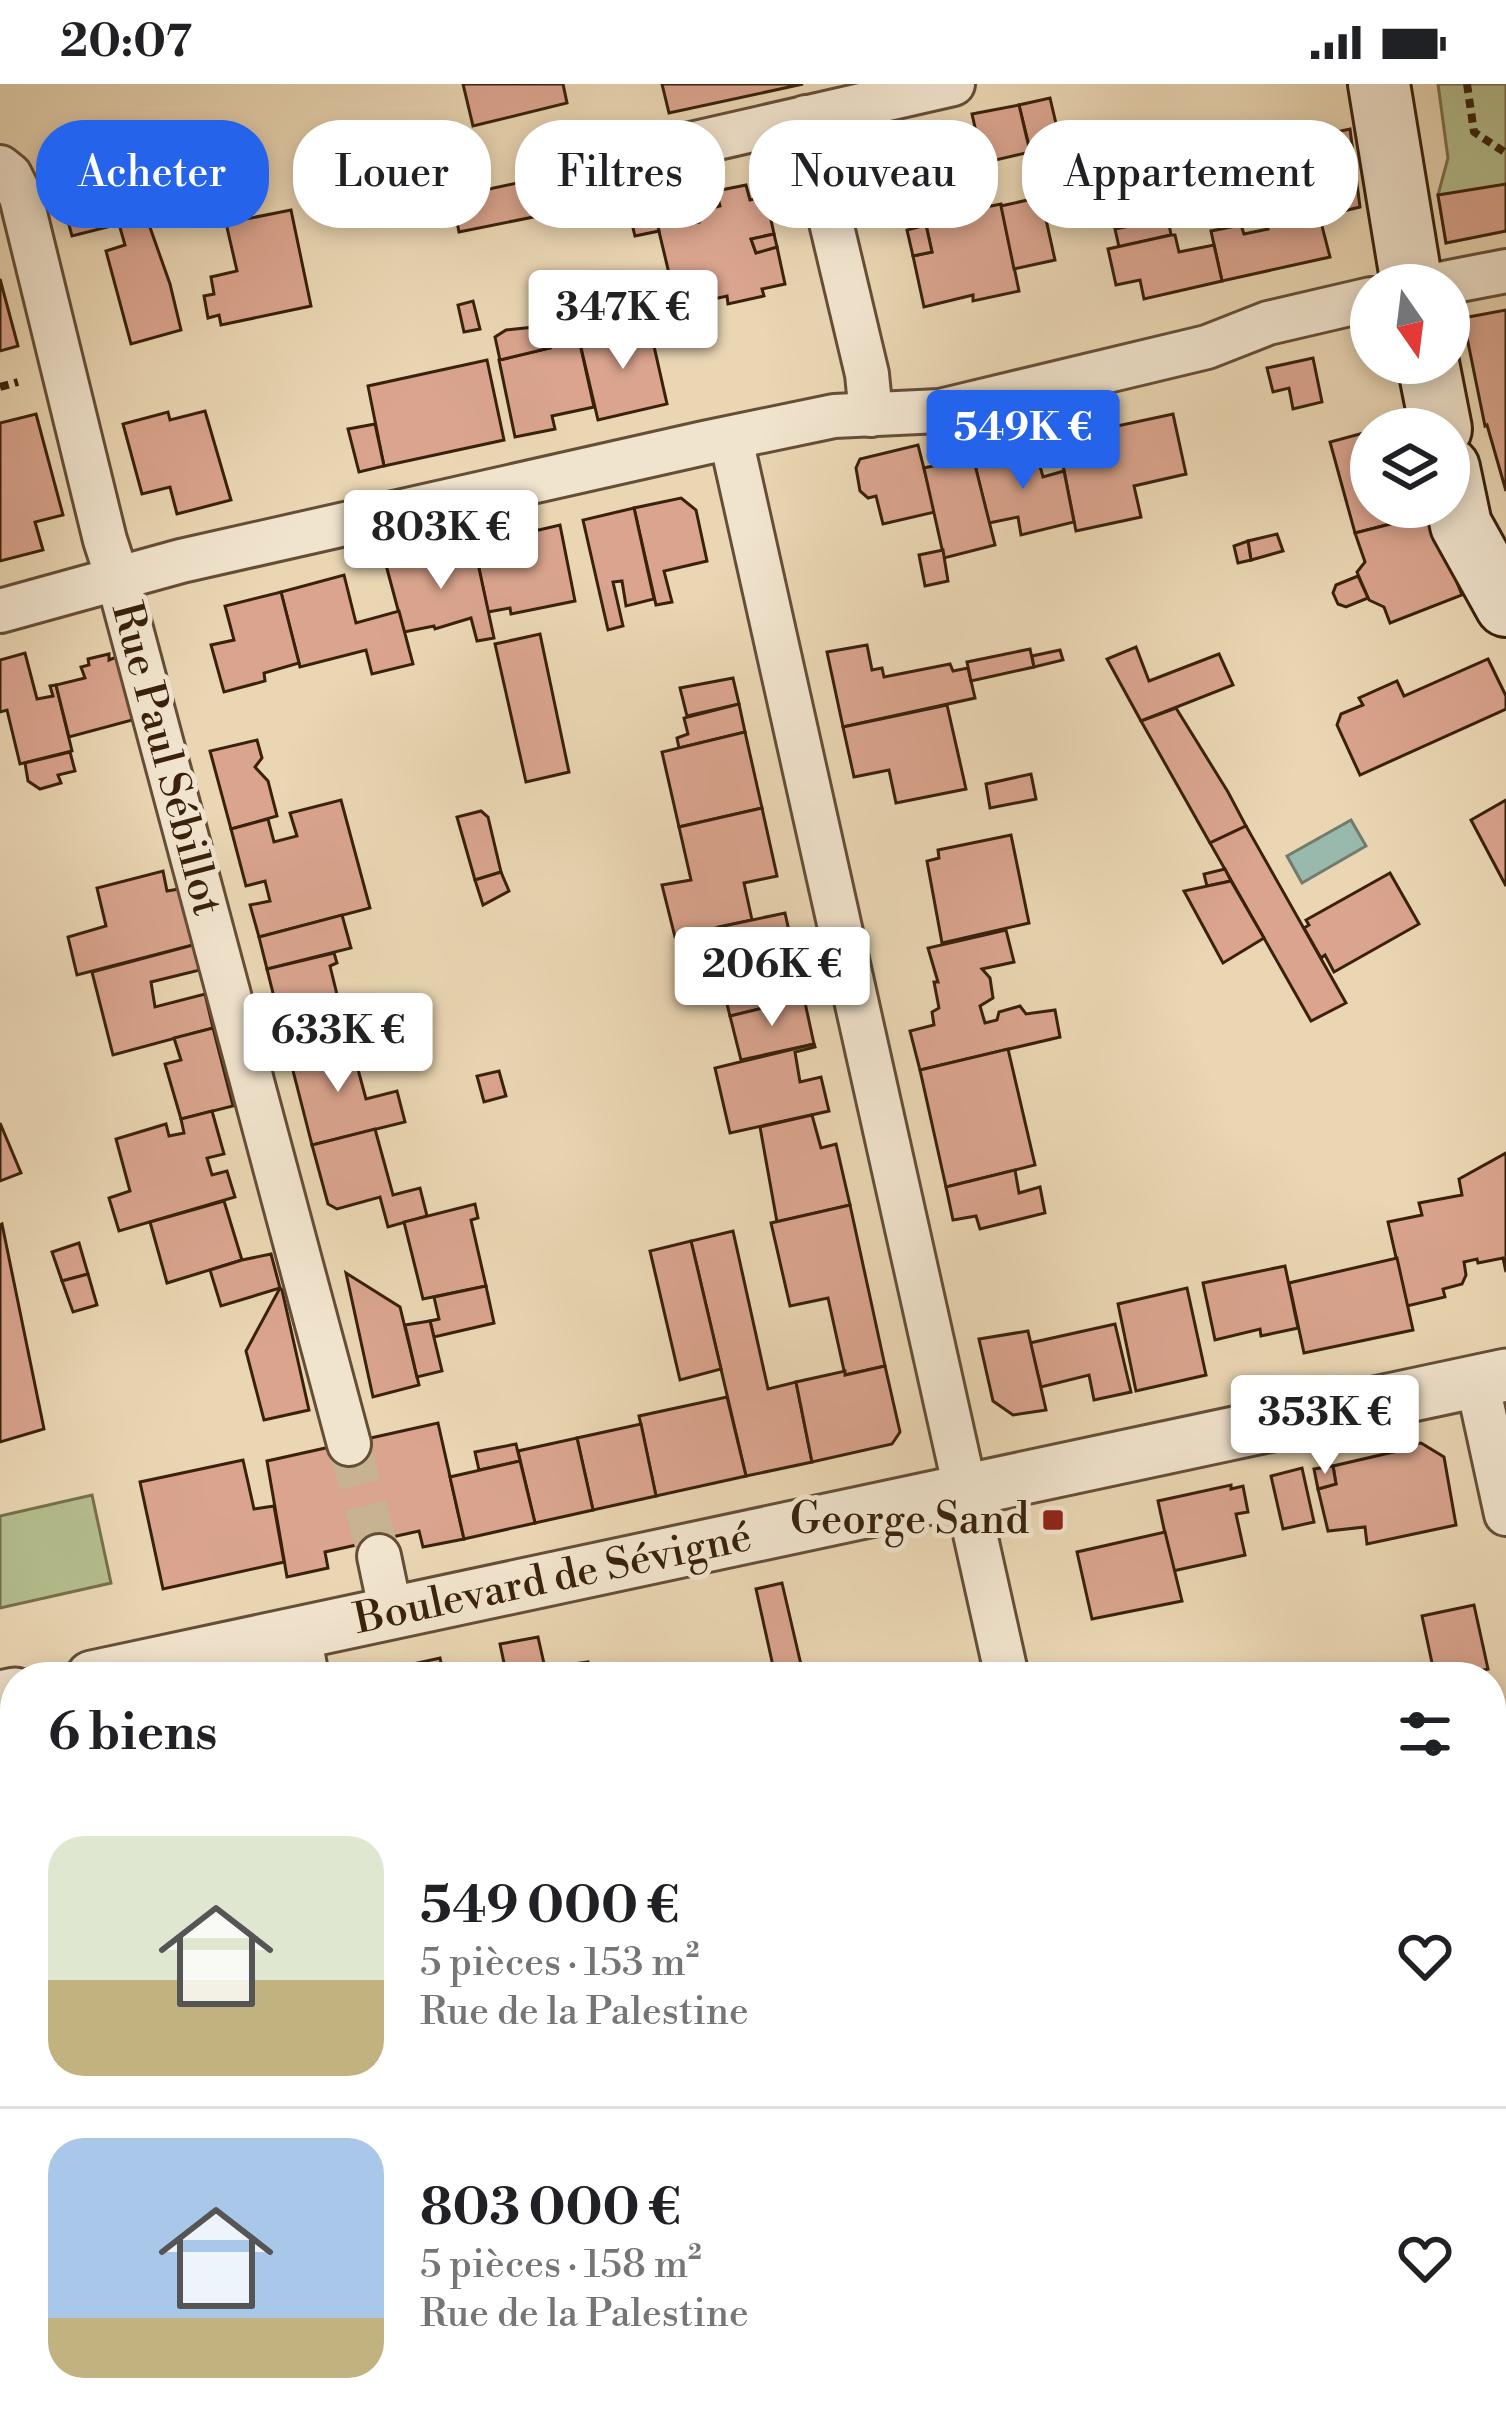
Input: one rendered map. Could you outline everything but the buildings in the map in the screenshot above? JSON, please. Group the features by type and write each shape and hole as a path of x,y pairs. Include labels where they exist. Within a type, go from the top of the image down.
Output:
{"main road":[{"path":"1378,84 1408,264"},
{"path":"1463,528 1506,606"}],"street":[{"path":"725,136 953,84"},
{"path":"806,117 867,374 871,415"},
{"name":"Rue Paul Sébillot","path":"0,166 21,197 105,540 349,1444"},
{"path":"1470,278 1506,271"},
{"path":"0,611 181,561 834,416 940,411 1207,347 1268,322 1350,304"},
{"path":"730,439 1004,1662"},
{"path":"1492,1378 1506,1514"},
{"name":"Boulevard de Sévigné","path":"236,1662 303,1655 391,1613 1492,1378"},
{"path":"379,1556 391,1613"}],"path":[{"path":"1466,84 1474,132 1506,153"}],"green space":[{"path":"1438,84 1506,84 1506,231 1446,243 1438,195 1448,158"},
{"path":"92,1495 111,1583 0,1608 0,1516"}],"shaded area":[{"path":"1351,820 1366,846 1302,883 1287,856"}],"tunnel":[{"path":"349,1444 379,1556"}],"place":[{"name":"George Sand","path":"1053,1520"}]}
